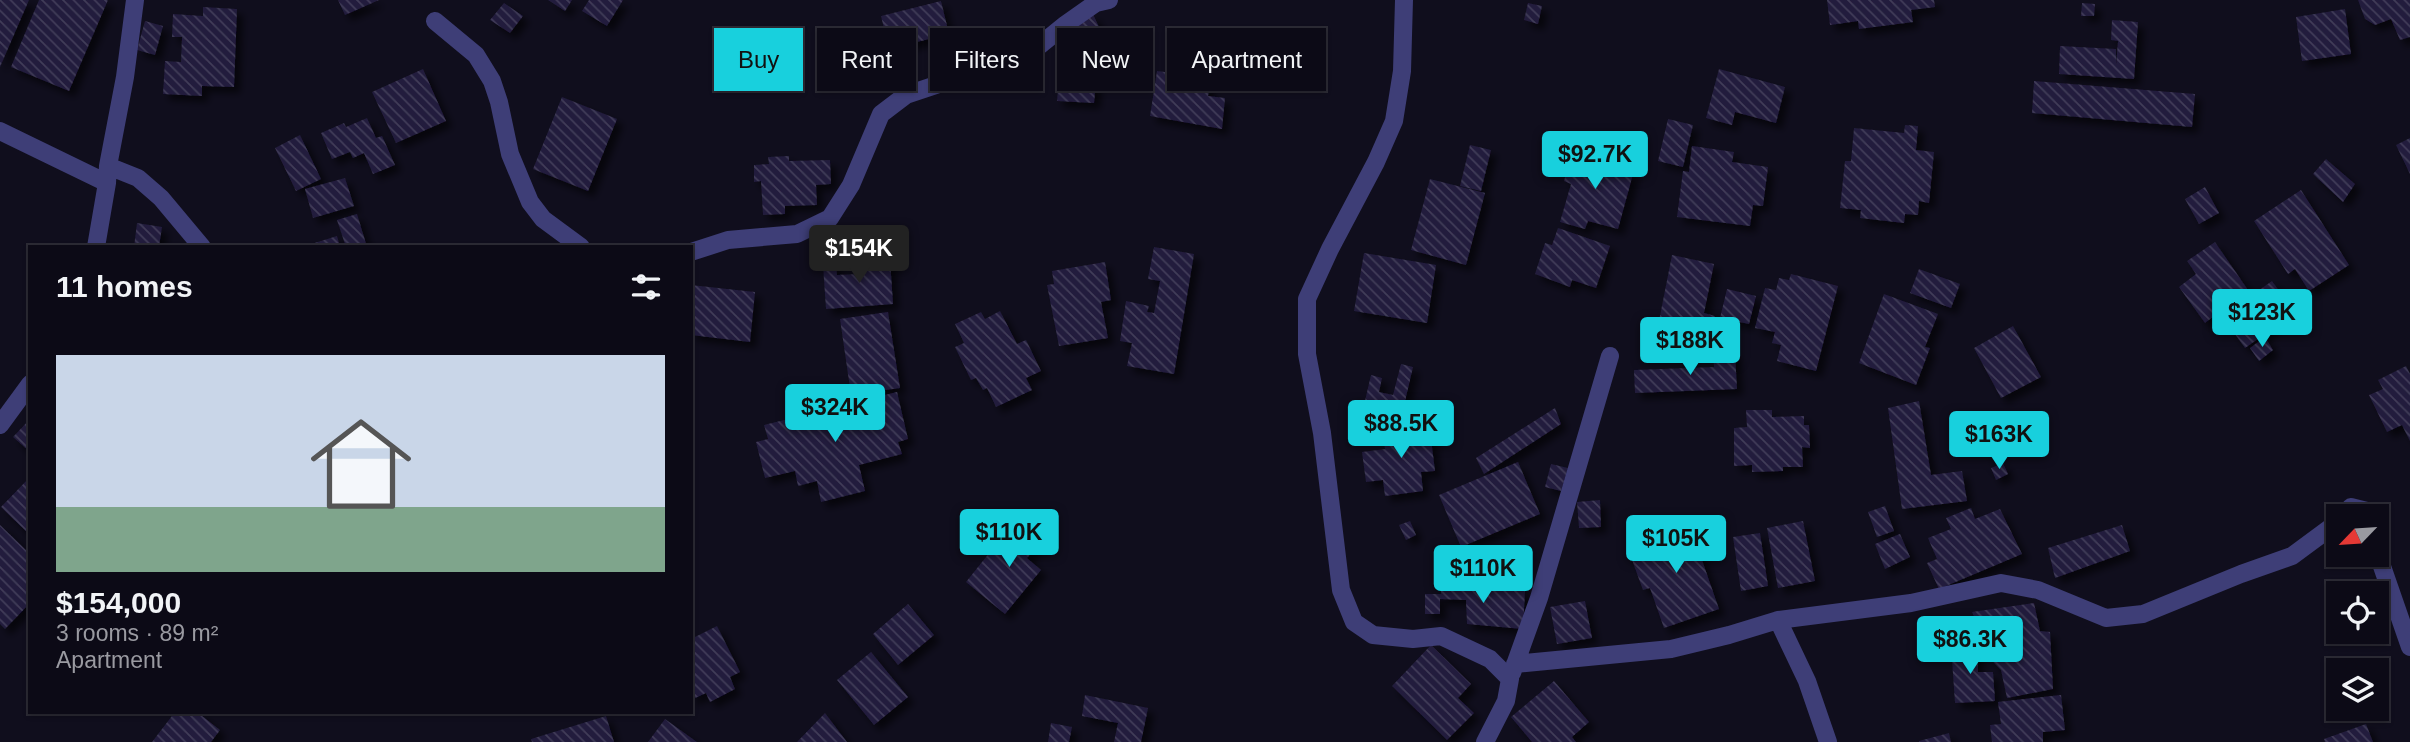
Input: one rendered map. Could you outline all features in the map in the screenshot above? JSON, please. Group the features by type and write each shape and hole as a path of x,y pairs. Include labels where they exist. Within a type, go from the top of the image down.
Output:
{"street":[{"path":"96,245 125,77 135,0"},
{"path":"693,250 728,240 797,234 830,218 851,185 881,114 906,95 942,83 1013,67 1096,3 1109,0"},
{"path":"1404,0 1402,71 1394,121 1377,162 1330,249 1307,299 1307,354 1322,433 1341,590 1354,622 1373,635 1413,639 1441,636 1512,672 1671,649 1777,620 1911,603 2001,583 2038,590 2106,618 2144,614 2292,556 2326,531"},
{"path":"435,21 476,55 492,81 510,154 530,202 542,219 578,245"},
{"path":"0,131 107,175 138,178 177,216 200,245"},
{"path":"1485,742 1506,701 1512,672 1539,598 1610,356"},
{"path":"0,425 28,387"},
{"path":"2382,567 2410,647"},
{"path":"1777,620 1807,681 1828,742"}],"building":[{"path":"0,0 29,0 0,67"},
{"path":"39,0 108,0 69,91 11,67"},
{"path":"338,0 379,0 345,15"},
{"path":"548,0 572,0 565,11"},
{"path":"589,0 623,0 607,26 582,11"},
{"path":"1827,0 1934,0 1935,7 1911,10 1913,22 1859,29 1858,21 1830,25"},
{"path":"2358,0 2410,0 2410,37 2400,40 2391,19 2375,25 2365,19"},
{"path":"941,1 948,28 930,28 930,39 916,42 916,28 884,28 881,16"},
{"path":"504,3 523,16 510,33 490,20"},
{"path":"1528,3 1542,6 1538,24 1524,20"},
{"path":"2082,3 2095,4 2094,16 2081,16"},
{"path":"203,7 237,9 234,87 202,86 202,96 163,94 165,61 181,62 182,37 172,37 173,14 203,16"},
{"path":"2345,9 2351,54 2302,61 2296,17"},
{"path":"1093,14 1099,28 1072,28"},
{"path":"2112,20 2138,22 2134,79 2059,74 2060,46 2116,49 2116,65 2118,41 2111,40"},
{"path":"145,21 163,26 155,55 137,50"},
{"path":"423,69 446,121 396,143 372,92"},
{"path":"1719,69 1785,87 1776,123 1735,112 1732,125 1706,118"},
{"path":"1157,71 1167,72 1167,91 1209,91 1208,96 1225,98 1222,129 1150,116"},
{"path":"2034,81 2195,94 2192,127 2032,113"},
{"path":"1058,91 1095,91 1094,103 1057,101"},
{"path":"562,97 617,119 588,191 533,169"},
{"path":"367,118 376,138 382,136 395,165 373,174 364,153 353,158 350,152 332,159 321,133 344,123 346,127"},
{"path":"1668,119 1693,125 1683,167 1658,161"},
{"path":"1905,125 1918,126 1916,150 1934,152 1929,203 1919,201 1918,215 1905,214 1904,223 1860,218 1861,210 1840,208 1845,161 1851,161 1854,128 1904,133"},
{"path":"300,135 321,179 296,191 275,148"},
{"path":"2410,138 2410,174 2396,145"},
{"path":"1470,145 1491,150 1481,191 1460,186"},
{"path":"1692,146 1734,152 1732,162 1768,167 1763,206 1753,205 1750,226 1677,217 1683,171 1689,172"},
{"path":"1573,148 1616,160 1613,168 1633,174 1618,229 1588,221 1585,229 1560,222 1571,184 1564,181"},
{"path":"789,156 789,161 830,160 831,184 816,185 817,205 785,206 785,214 763,215 761,181 754,182 754,165 769,164 768,157"},
{"path":"2326,159 2355,184 2343,202 2313,174"},
{"path":"345,178 354,206 313,218 305,189"},
{"path":"1430,179 1485,193 1466,265 1411,250"},
{"path":"2205,187 2219,213 2199,224 2185,199"},
{"path":"2301,190 2349,265 2309,291 2295,269 2288,274 2254,221"},
{"path":"357,214 366,245 345,245 337,220"},
{"path":"137,223 162,227 159,245 134,245"},
{"path":"1558,228 1610,246 1596,288 1572,280 1570,287 1535,274 1545,243 1552,245"},
{"path":"337,236 339,245 308,245"},
{"path":"2215,242 2248,290 2205,323 2179,287 2196,274 2187,261"},
{"path":"1154,247 1194,254 1174,374 1127,366 1132,343 1120,341 1126,301 1149,306 1147,312 1154,313 1160,281 1148,279"},
{"path":"1364,253 1436,265 1427,323 1354,311"},
{"path":"1672,255 1714,264 1704,313 1715,316 1710,342 1657,331"},
{"path":"890,259 893,304 826,309 823,265 836,264 837,275 857,274 856,261"},
{"path":"1105,262 1111,300 1101,302 1108,338 1059,346 1047,285 1054,284 1052,271"},
{"path":"1919,269 1960,284 1951,308 1910,293"},
{"path":"1791,274 1838,286 1816,371 1777,361 1781,345 1772,343 1775,332 1755,328 1765,288 1776,290 1779,278 1789,280"},
{"path":"2272,281 2295,313 2245,348 2222,316"},
{"path":"693,285 755,292 750,342 693,335"},
{"path":"1727,289 1756,296 1749,324 1720,318"},
{"path":"1884,294 1938,314 1925,347 1930,348 1916,385 1859,363"},
{"path":"1000,311 1017,344 1026,340 1041,371 1026,378 1032,390 996,407 987,388 983,390 976,378 971,380 955,347 964,343 955,324 981,312 985,319"},
{"path":"888,312 900,388 851,395 840,319"},
{"path":"2013,326 2041,377 2001,398 1974,348"},
{"path":"2265,337 2273,350 2259,361 2250,348"},
{"path":"1735,353 1737,389 1635,393 1634,370 1714,367 1713,354"},
{"path":"1401,364 1413,367 1402,414 1364,405 1371,375 1382,378 1379,392 1393,395"},
{"path":"2406,366 2410,374 2410,441 2402,425 2387,432 2369,395 2383,389 2378,380"},
{"path":"897,392 908,439 898,442 902,454 859,465 865,491 821,502 817,481 798,486 795,471 765,478 756,442 768,439 764,425"},
{"path":"1919,401 1931,475 1962,471 1967,501 1902,509 1888,408"},
{"path":"1555,408 1561,424 1484,474 1476,458"},
{"path":"1746,410 1772,410 1772,417 1804,416 1804,425 1809,425 1810,448 1802,447 1803,467 1752,472 1752,465 1734,466 1734,428 1747,427"},
{"path":"1986,419 1993,440 1967,449 1959,429"},
{"path":"28,421 28,450 13,437"},
{"path":"1429,423 1435,471 1421,472 1423,491 1385,496 1383,480 1366,482 1362,452 1385,449 1382,430"},
{"path":"1518,462 1540,514 1461,547 1439,495"},
{"path":"2003,463 2008,474 1996,480 1991,468"},
{"path":"1551,464 1568,468 1561,491 1545,487"},
{"path":"28,479 28,533 1,507"},
{"path":"1600,500 1601,527 1579,528 1577,502"},
{"path":"1885,506 1894,531 1877,537 1868,512"},
{"path":"1971,508 1975,519 2000,509 2022,554 1939,589 1927,563 1937,559 1928,538 1951,529 1946,518"},
{"path":"1701,516 1706,530 1693,534 1719,609 1664,628 1650,588 1643,590 1628,549 1675,533 1678,539 1686,537 1681,523"},
{"path":"1027,519 1047,535 1027,558 1041,570 1005,614 966,582 994,547 1000,552"},
{"path":"1410,521 1416,535 1406,540 1399,525"},
{"path":"1803,521 1815,581 1778,588 1767,528"},
{"path":"0,525 28,552 28,605 5,629 0,624"},
{"path":"2122,525 2130,551 2055,578 2048,548"},
{"path":"1760,533 1768,586 1741,591 1733,537"},
{"path":"1900,534 1910,557 1885,569 1875,544"},
{"path":"1441,584 1525,591 1523,629 1467,624 1466,600 1440,599 1440,614 1425,614 1425,594 1441,594"},
{"path":"1585,601 1592,638 1557,644 1550,607"},
{"path":"2034,603 2040,631 2050,632 2053,689 2007,698 2001,670 1994,663 1972,612"},
{"path":"908,604 934,635 898,665 873,634"},
{"path":"717,626 740,672 730,677 735,689 710,702 706,693 693,699 693,638"},
{"path":"1977,643 1978,672 1993,672 1995,701 1955,703 1951,645"},
{"path":"1431,645 1471,684 1458,698 1474,713 1447,740 1392,686"},
{"path":"871,652 908,697 874,725 837,680"},
{"path":"1554,681 1589,722 1572,737 1576,742 1532,742 1511,717"},
{"path":"1085,695 1148,708 1141,742 1114,742 1118,723 1082,716"},
{"path":"2061,695 2065,730 2043,732 2043,742 1992,742 1990,725 2001,724 1998,702"},
{"path":"825,713 847,742 797,742"},
{"path":"173,714 200,714 220,730 211,742 152,742"},
{"path":"606,716 614,742 532,742 531,739"},
{"path":"665,719 697,742 648,742"},
{"path":"1051,723 1072,727 1069,742 1048,742"},
{"path":"2366,724 2373,742 2325,742 2324,739"},
{"path":"1949,733 1951,742 1919,742 1919,741"}]}
